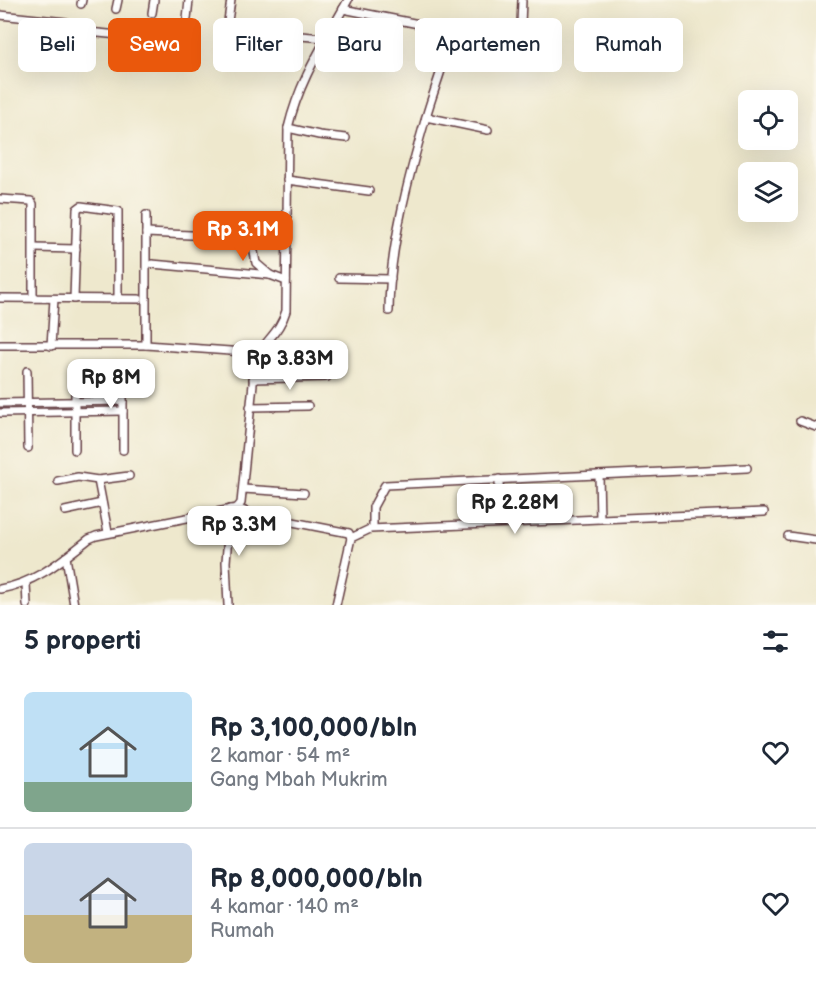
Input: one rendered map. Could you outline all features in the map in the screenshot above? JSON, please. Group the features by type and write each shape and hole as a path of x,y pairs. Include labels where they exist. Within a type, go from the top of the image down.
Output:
{"street":[{"path":"116,9 118,0"},
{"path":"152,13 154,0"},
{"path":"187,18 189,0"},
{"path":"228,18 231,0"},
{"path":"337,18 348,0"},
{"path":"521,18 522,0"},
{"path":"343,9 449,30 450,36 409,184 391,279 389,311"},
{"path":"0,15 62,22 78,31 108,34"},
{"path":"228,605 226,562 234,508 242,501 250,407 257,358 280,328 283,319 286,281 288,128 296,101 315,57"},
{"path":"426,117 488,130"},
{"path":"288,128 346,138"},
{"path":"287,180 369,190"},
{"path":"0,199 31,201 33,204 33,298"},
{"path":"74,299 78,207 118,211 118,299"},
{"path":"146,215 146,345"},
{"path":"250,230 256,263 270,275"},
{"path":"146,233 213,236"},
{"path":"33,248 76,249"},
{"path":"152,264 270,275 286,281"},
{"path":"339,278 391,279"},
{"path":"0,298 139,299"},
{"path":"51,346 54,299"},
{"path":"0,345 146,345 257,358"},
{"path":"75,370 75,450"},
{"path":"123,370 123,450"},
{"path":"27,371 28,448"},
{"path":"253,379 327,377"},
{"path":"0,403 123,401"},
{"path":"250,407 308,406"},
{"path":"0,413 123,411"},
{"path":"800,421 816,427"},
{"path":"373,528 373,507 385,485 747,468"},
{"path":"599,475 600,519"},
{"path":"58,481 78,477 98,480 129,476"},
{"path":"499,479 500,523"},
{"path":"98,480 108,532"},
{"path":"243,489 304,493"},
{"path":"65,511 102,503"},
{"path":"0,589 26,583 46,572 89,539 108,532 234,508 252,514 347,532 351,538 336,605"},
{"path":"351,538 373,528 764,512"},
{"path":"788,536 816,540"},
{"path":"66,556 74,605"},
{"path":"26,583 27,605"}]}
